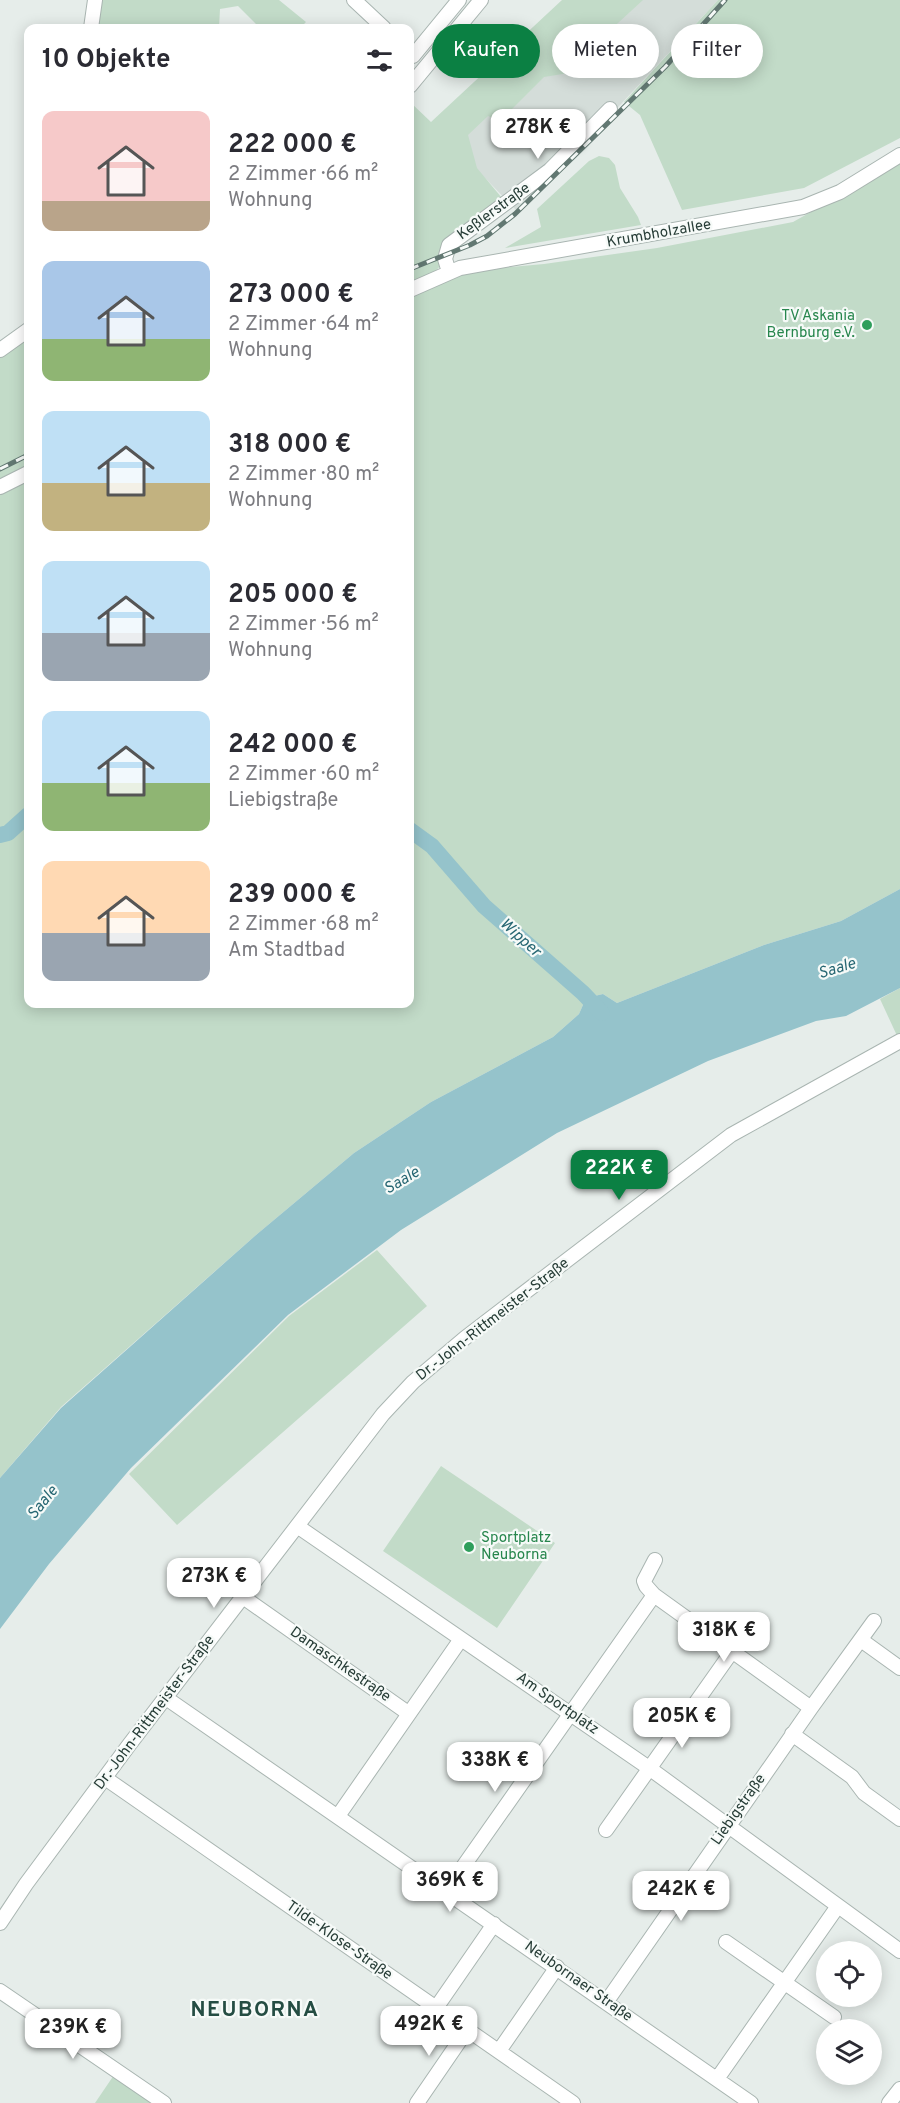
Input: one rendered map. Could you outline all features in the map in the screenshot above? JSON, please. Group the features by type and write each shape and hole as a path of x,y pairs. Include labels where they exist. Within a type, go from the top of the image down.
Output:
{"street":[{"path":"92,24 95,0"},
{"path":"354,0 380,24"},
{"path":"414,51 459,0"},
{"path":"414,81 482,0"},
{"path":"414,57 426,67"},
{"name":"Keßlerstraße","path":"449,272 445,259 449,245 550,170 610,109"},
{"name":"Krumbholzallee","path":"414,288 449,272 476,265 796,209 835,195 900,155"},
{"path":"2,344 24,332"},
{"path":"0,487 24,475"},
{"name":"Dr.-John-Rittmeister-Straße","path":"0,1923 26,1884 105,1778 383,1414 422,1375 465,1338 730,1135 900,1041"},
{"name":"Am Sportplatz","path":"297,1526 649,1768 900,1951"},
{"path":"655,1560 644,1581 645,1586 654,1595 811,1708"},
{"path":"446,1891 654,1595"},
{"name":"Damaschkestraße","path":"243,1597 408,1713"},
{"name":"Liebigstraße","path":"607,2001 792,1734 874,1621"},
{"path":"338,1816 461,1639"},
{"path":"861,1640 900,1668"},
{"path":"606,1830 733,1650"},
{"name":"Neubornaer Straße","path":"166,1698 607,2001 751,2103"},
{"path":"792,1734 852,1777 864,1792 900,1819"},
{"name":"Tilde-Klose-Straße","path":"105,1778 573,2103"},
{"path":"717,2079 755,2022 786,1983 838,1905"},
{"path":"436,2008 494,1924"},
{"path":"726,1942 834,2017"},
{"path":"499,2051 557,1967"},
{"path":"0,1991 164,2103"},
{"path":"417,2103 468,2030"},
{"path":"889,2103 900,2089"}],"shaded area":[{"path":"613,0 718,0 696,24 671,24 671,50 659,63 659,24 587,24"},
{"path":"552,56 552,78 645,78 565,164 517,211 454,146 528,78 540,78 540,67"}],"green space":[{"path":"101,0 279,0 306,22 304,24 256,24 238,6 220,9 219,24 98,24"},
{"path":"562,0 643,0 617,24 552,24 552,76 544,77 500,121 488,116 468,135 477,168 502,198 450,238 442,264 430,277 414,284 414,106 431,122 478,78 540,78 540,24 536,24"},
{"path":"718,0 900,0 900,138 804,188 682,210 640,115 624,102 646,78 659,78 659,64 671,51 671,78 763,78 763,24 696,24"},
{"path":"599,156 609,158 615,165 620,188 641,225 505,248 541,227 537,209 589,161"},
{"path":"900,162 900,889 841,921 764,945 617,1003 603,994 586,998 579,1014 553,1037 431,1102 354,1153 256,1235 61,1407 0,1478 0,492 24,481 24,1008 414,1008 414,296 465,271 544,264 657,248 793,222"},
{"path":"24,340 24,470 0,481 0,356"},
{"path":"900,988 900,1040 899,1040 880,999"},
{"path":"377,1250 427,1306 177,1525 129,1474 289,1316"},
{"name":"Sportplatz Neuborna","path":"441,1466 555,1543 497,1628 383,1551"},
{"path":"114,2075 153,2103 95,2103"}],"water":[{"name":"Saale","path":"900,889 900,988 846,1016 816,1021 708,1061 557,1133 401,1230 288,1315 131,1468 49,1564 0,1629 0,1478 61,1408 256,1235 354,1153 431,1102 553,1037 579,1014 586,998 603,994 617,1003 764,945 841,921"}],"waterway":[{"name":"Wipper","path":"0,835 8,833 24,819"},
{"name":"Wipper","path":"414,833 432,846 484,906 583,993 602,1013"}],"railway":[{"path":"414,267 470,245 487,236 515,214 665,67 725,0"},
{"path":"0,469 24,457"}],"place":[{"name":"TV Askania Bernburg e.V.","path":"867,325"},
{"name":"Sportplatz Neuborna","path":"469,1547"}],"district":[{"name":"NEUBORNA","path":"255,2010"}]}
